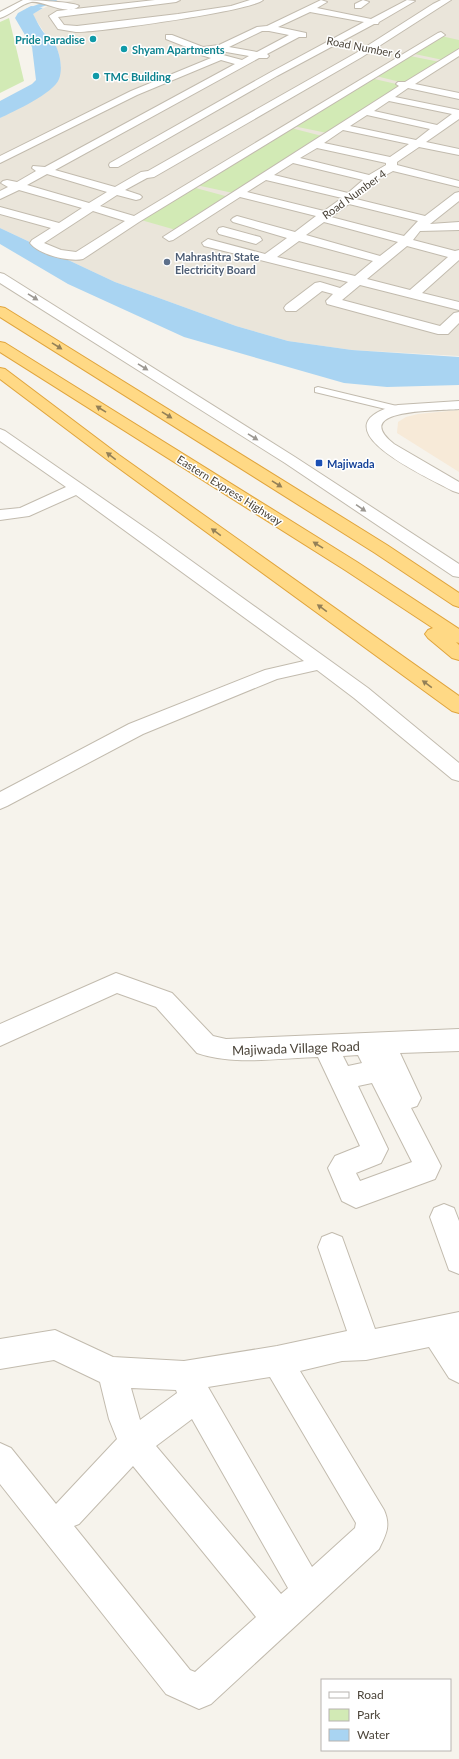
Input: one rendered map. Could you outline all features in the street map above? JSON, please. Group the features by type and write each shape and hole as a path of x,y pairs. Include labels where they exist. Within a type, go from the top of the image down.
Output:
{"highway":[{"path":"0,311 381,549 459,601"},
{"name":"Eastern Express Highway","path":"0,346 351,566 459,637"},
{"path":"0,372 114,458 459,706"},
{"path":"381,549 459,591"},
{"path":"351,566 459,654"}],"street":[{"path":"0,15 29,0"},
{"path":"34,0 53,5 68,6 134,0"},
{"path":"176,0 58,14 54,16 54,19 61,27 77,29 178,17 232,8 258,0"},
{"path":"0,160 134,93 140,92 190,71 260,29 269,28 330,0"},
{"path":"408,0 436,5"},
{"path":"441,35 368,77 78,256 72,257 43,248 36,243 116,191 224,134 249,118 334,70 357,60 371,48 387,39 401,27 436,5 447,0"},
{"path":"114,165 353,31 390,12 417,2"},
{"path":"340,15 362,7 390,12"},
{"path":"309,9 414,30"},
{"path":"418,17 433,20"},
{"path":"290,19 303,21"},
{"name":"Road Number 6","path":"269,28 459,64"},
{"path":"338,28 353,31"},
{"path":"428,32 453,37"},
{"path":"0,196 44,170 297,34"},
{"path":"372,36 402,42"},
{"path":"169,37 202,50 211,47 243,63"},
{"path":"262,42 275,46"},
{"path":"303,49 317,51"},
{"path":"220,52 258,55 459,96"},
{"path":"169,237 459,52"},
{"path":"339,56 357,60"},
{"path":"190,71 330,101"},
{"path":"262,71 274,74"},
{"path":"298,79 327,85"},
{"path":"184,87 196,89"},
{"path":"134,93 302,130"},
{"path":"219,95 232,98"},
{"path":"387,98 458,115"},
{"path":"257,102 286,109"},
{"path":"126,112 144,116"},
{"path":"365,112 400,123 439,128"},
{"name":"Road Number 4","path":"266,258 349,199 371,179 458,115"},
{"path":"82,118 138,130"},
{"path":"171,122 186,125"},
{"path":"342,127 459,152"},
{"path":"211,131 240,137"},
{"path":"152,133 242,154"},
{"path":"315,133 328,136"},
{"path":"83,138 96,142"},
{"path":"315,144 362,152 392,164 459,184"},
{"path":"32,145 46,148"},
{"path":"122,148 139,152"},
{"path":"60,152 87,158"},
{"path":"161,157 193,166"},
{"path":"291,159 337,167 371,179"},
{"path":"100,162 164,178"},
{"path":"31,166 136,197"},
{"path":"67,189 93,174"},
{"path":"265,176 312,184 349,199 427,220"},
{"path":"0,180 15,187 135,220"},
{"path":"178,182 206,189"},
{"path":"219,193 285,205 458,255"},
{"path":"459,195 417,228 406,241 332,301 443,331 459,316"},
{"path":"38,206 54,198"},
{"path":"285,205 296,198"},
{"path":"0,210 79,229"},
{"path":"253,210 230,225 208,243 459,306"},
{"path":"201,217 230,225 296,237 382,260"},
{"path":"295,222 309,226"},
{"path":"230,225 282,247"},
{"path":"417,228 459,226"},
{"path":"413,294 458,255"},
{"path":"0,277 290,460 459,572"},
{"path":"291,308 320,286 342,292"},
{"path":"459,405 398,409 389,412 377,420 374,425 375,436 386,446 459,488"},
{"path":"0,434 361,693 459,774"},
{"path":"0,515 23,514 77,488"},
{"path":"0,801 136,730 272,674 320,663"},
{"name":"Majiwada Village Road","path":"0,1036 116,983 164,1000 206,1045 226,1050 325,1045 374,1045 459,1040"},
{"path":"325,1045 375,1149 372,1154 344,1165 341,1168 351,1192 356,1195 426,1170 428,1166 378,1071 374,1045"},
{"path":"374,1045 429,1144"},
{"path":"342,1078 378,1071"},
{"path":"444,1218 459,1260"},
{"path":"332,1247 366,1345"},
{"path":"0,1354 55,1345 112,1372 190,1386 277,1361 342,1346 366,1345 448,1329 459,1368"},
{"path":"0,1459 178,1682 199,1692 368,1538 373,1521 277,1361"},
{"path":"112,1372 124,1419 134,1443 279,1618"},
{"path":"68,1513 190,1386"},
{"path":"190,1386 308,1592"}],"lane":[{"path":"318,390 398,409"}],"shaded area":[{"path":"74,0 459,0 459,356 352,350 288,341 236,326 115,282 0,228 0,118 35,99 51,88 61,66 59,54 54,42 46,35 32,14 48,6"},
{"path":"459,410 459,472 397,433 398,422 406,417 418,414"}],"green space":[{"path":"9,18 24,81 0,93 0,22"},
{"path":"441,36 459,40 459,51 443,60 410,53"},
{"path":"405,55 440,62 408,84 376,76"},
{"path":"370,78 405,86 327,133 293,126"},
{"path":"291,128 322,136 233,193 196,185"},
{"path":"192,187 229,197 176,230 141,220"}],"water":[{"path":"31,6 43,8 33,14 42,30 53,41 57,48 60,57 61,70 59,79 50,90 42,96 0,118 0,101 32,84 36,80 32,47 15,18 18,13"},
{"path":"0,228 115,282 236,326 288,341 352,350 459,357 459,385 387,387 344,383 184,337 68,284 0,244"}],"waterway":[{"path":"28,10 55,0"}],"place":[{"name":"Pride Paradise","path":"93,39"},
{"name":"Shyam Apartments","path":"124,49"},
{"name":"TMC Building","path":"96,76"},
{"name":"Mahrashtra State Electricity Board","path":"167,262"},
{"name":"Majiwada","path":"319,463"}]}
